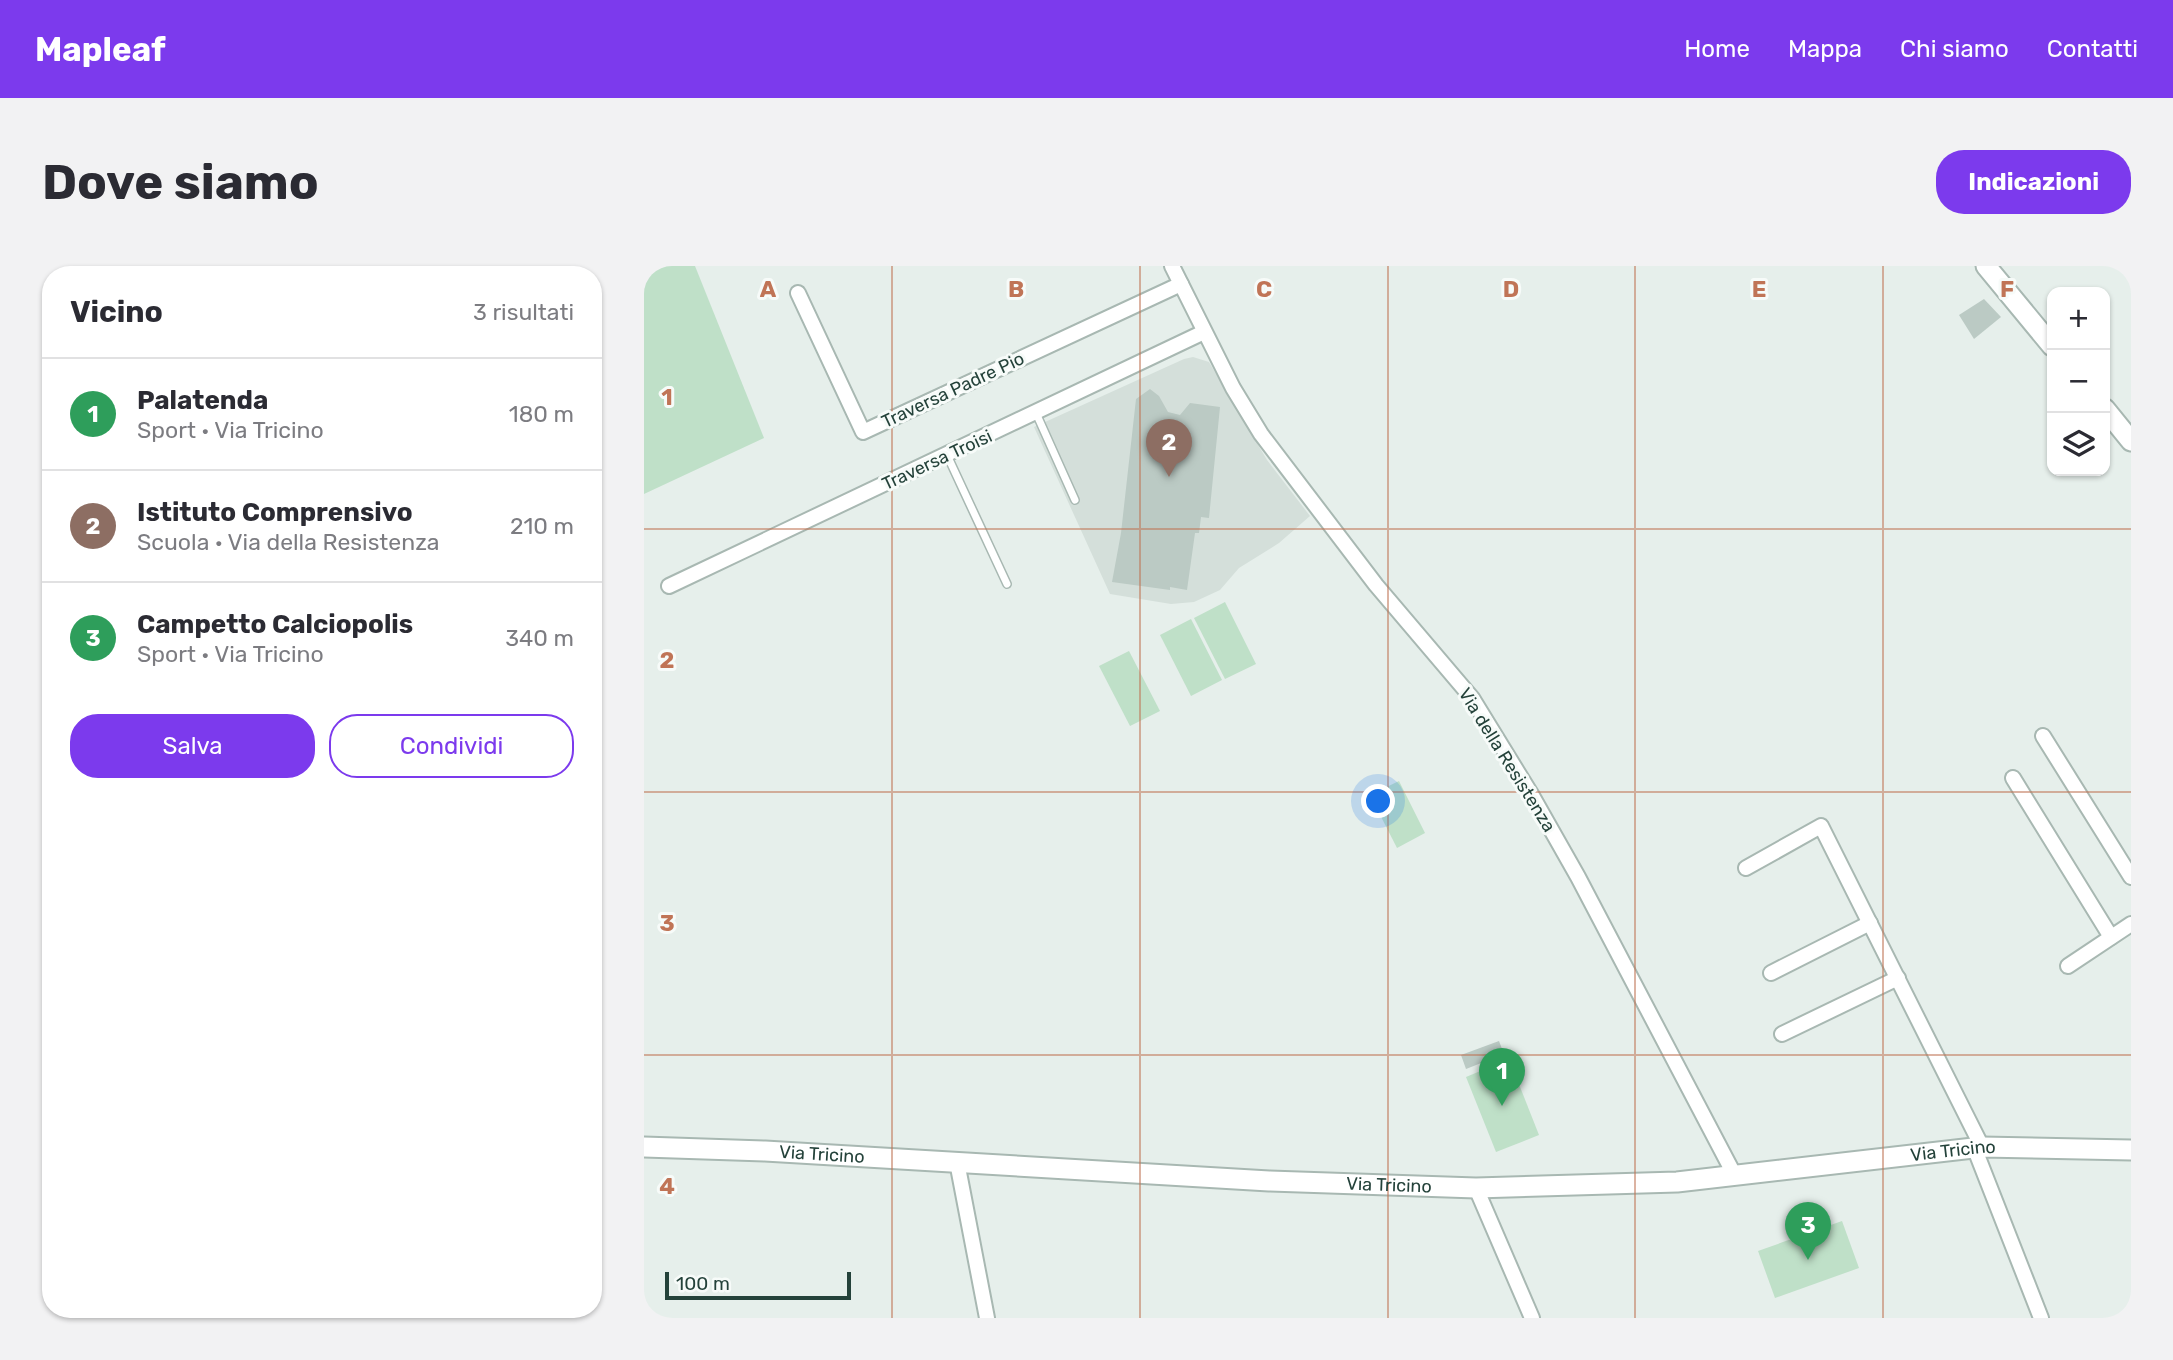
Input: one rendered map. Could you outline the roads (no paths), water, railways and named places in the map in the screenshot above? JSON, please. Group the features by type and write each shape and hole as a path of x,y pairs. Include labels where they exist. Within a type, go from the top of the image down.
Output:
{"street":[{"name":"Via della Resistenza","path":"1172,266 1233,388 1261,434 1376,585 1472,698 1578,877 1735,1176"},
{"path":"1986,266 2047,340"},
{"name":"Traversa Padre Pio","path":"798,293 863,432 1181,285"},
{"name":"Traversa Troisi","path":"669,586 1204,332"},
{"path":"2108,413 2131,441"},
{"path":"2043,736 2131,877"},
{"path":"2013,778 2112,937"},
{"path":"1746,868 1821,826 1898,978 1978,1147 2041,1318"},
{"path":"1772,973 1870,923"},
{"path":"2068,966 2131,924"},
{"path":"1783,1034 1898,978"},
{"name":"Via Tricino","path":"644,1147 957,1162 1151,1175 1476,1188 1610,1185 1735,1176 1978,1147 2131,1150"},
{"path":"957,1162 987,1318"},
{"path":"1476,1188 1532,1318"}],"lane":[{"path":"1036,413 1075,500"},
{"path":"947,455 1007,584"}],"place":[{"name":"Istituto Comprensivo","path":"1169,477"},
{"name":"Palatenda","path":"1502,1106"},
{"name":"Campetto Calciopolis","path":"1808,1260"}]}
